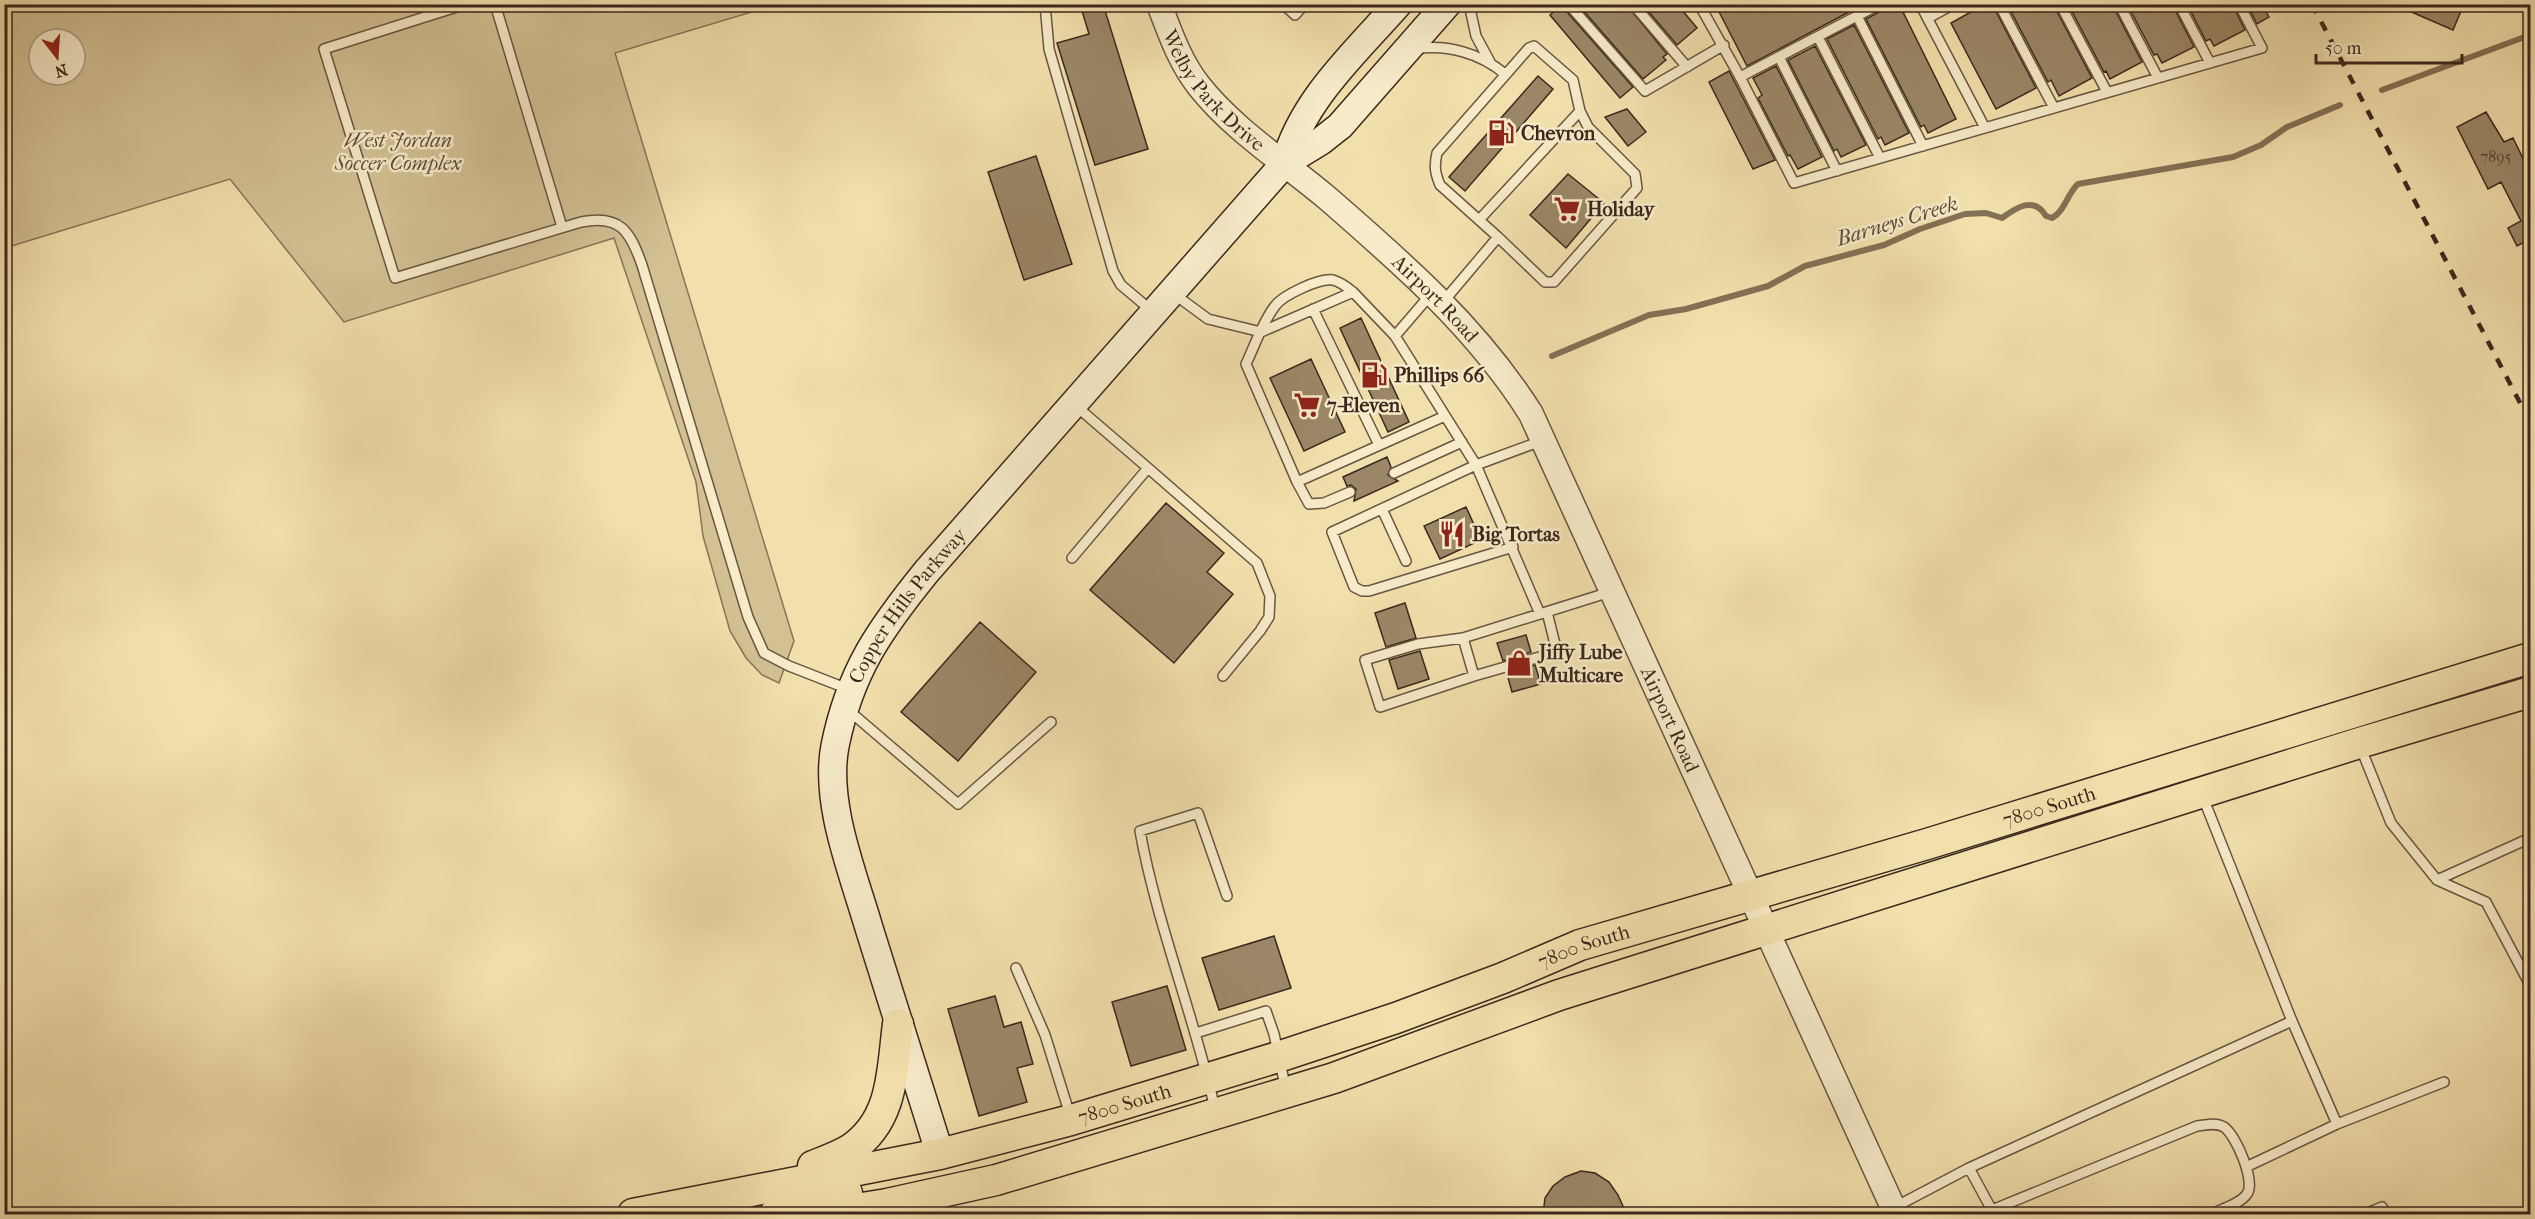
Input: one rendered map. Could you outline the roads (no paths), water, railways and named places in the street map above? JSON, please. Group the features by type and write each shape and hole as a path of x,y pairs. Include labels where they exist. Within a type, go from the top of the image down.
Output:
{"main road":[{"name":"Copper Hills Parkway","path":"1285,163 1292,141 1309,108 1398,4"},
{"name":"Copper Hills Parkway","path":"940,1154 854,878 832,787 834,747 862,660 891,615 927,571 1285,163 1321,141 1340,126 1447,4"},
{"name":"7800 South","path":"825,1215 996,1180 1334,1078 1559,995 2201,792 2530,658"},
{"name":"7800 South","path":"633,1215 774,1200 1071,1120 1278,1057 1428,1006 1580,945 2354,729 2530,692"},
{"path":"774,1200 850,1149 877,1124 889,1095 898,1024"}],"street":[{"name":"Welby Park Drive","path":"1159,4 1181,58 1199,86 1242,130 1285,163"},
{"name":"Airport Road","path":"1285,163 1438,297 1501,369 1521,399 1544,439 1894,1211"}],"lane":[{"path":"466,4 324,49 395,278 593,219 604,219 624,228 630,235 642,265 748,617 765,653 848,698 958,804 1051,722"},
{"path":"495,4 562,227"},
{"path":"1045,4 1049,49 1113,271 1120,285 1153,312"},
{"path":"1283,4 1295,15 1305,4"},
{"path":"1469,4 1476,36 1490,62"},
{"path":"1575,4 1572,8 1645,92 1724,45"},
{"path":"1633,4 1687,67"},
{"path":"1699,4 1724,45 1794,183 2262,48 2239,4"},
{"path":"1740,76 1880,4"},
{"path":"1920,4 1985,128"},
{"path":"1928,18 1954,4"},
{"path":"1999,4 2054,108"},
{"path":"2060,4 2107,93"},
{"path":"2119,4 2158,78"},
{"path":"2180,4 2210,63"},
{"path":"1857,16 1923,146"},
{"path":"1818,37 1880,158"},
{"path":"1538,47 1573,80 1580,111 1587,127 1635,174 1637,188 1554,282 1545,282 1440,185 1435,174 1434,164 1437,153 1505,74 1529,48 1538,47"},
{"path":"1406,51 1442,48 1458,50 1490,62 1505,74"},
{"path":"1779,57 1837,171"},
{"path":"1479,220 1580,111"},
{"path":"1395,336 1498,237"},
{"path":"1350,492 1313,505 1305,498 1246,364 1276,304 1283,297 1313,284 1333,280 1353,292 1395,336 1476,465 1543,613 1557,652 1380,707 1365,660 1418,644 1463,638 1543,613 1612,591"},
{"path":"1171,292 1208,319 1261,332 1353,292"},
{"path":"1313,309 1379,445"},
{"path":"1074,405 1257,563 1269,596 1269,617 1223,676"},
{"path":"1297,482 1445,416"},
{"path":"1513,548 1369,591 1362,591 1354,587 1332,532 1476,465 1544,439"},
{"path":"1394,472 1462,442"},
{"path":"1072,558 1148,468"},
{"path":"1382,509 1406,561"},
{"path":"1463,638 1474,676"},
{"path":"2354,729 2391,823 2437,880 2486,902 2530,985"},
{"path":"2201,792 2292,1021 2337,1124"},
{"path":"1216,1114 1196,1032 1148,872 1140,831 1198,813 1227,896"},
{"path":"2437,880 2530,838"},
{"path":"1016,968 1045,1035 1071,1120"},
{"path":"1196,1032 1266,1011 1286,1093"},
{"path":"1894,1211 1969,1168 2292,1021"},
{"path":"2246,1167 2337,1124 2444,1083"},
{"path":"1969,1168 1993,1213 2065,1179 2197,1126 2218,1124 2226,1128 2233,1136 2250,1182 2249,1192 2242,1199 2211,1215"},
{"path":"2365,1215 2382,1207 2386,1215"}],"waterway":[{"name":"Barneys Creek","path":"2382,90 2530,35"},
{"name":"Barneys Creek","path":"1552,356 1649,315 1686,309 1768,286 1805,266 1884,245 1920,229 1965,214 1986,213 2002,218 2019,207 2031,205 2052,218 2060,211 2078,184 2233,157 2261,145 2287,127 2340,105"}],"railway":[{"path":"2312,4 2530,422"}],"place":[{"name":"Chevron","path":"1501,133"},
{"name":"Holiday","path":"1567,209"},
{"name":"Phillips 66","path":"1374,375"},
{"name":"7-Eleven","path":"1307,405"},
{"name":"Big Tortas","path":"1452,534"},
{"name":"Jiffy Lube Multicare","path":"1519,663"}],"park label":[{"name":"West Jordan Soccer Complex","path":"398,152"}]}
